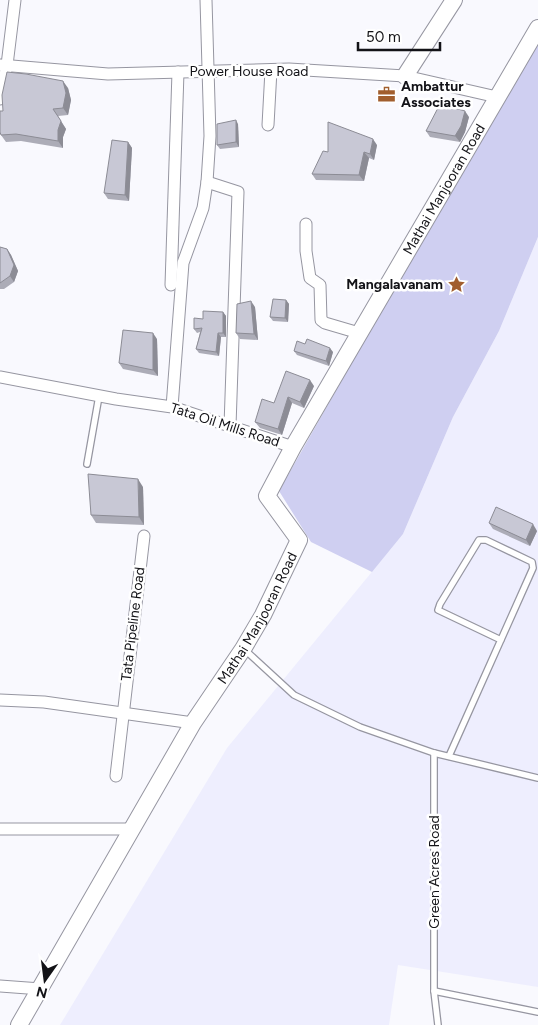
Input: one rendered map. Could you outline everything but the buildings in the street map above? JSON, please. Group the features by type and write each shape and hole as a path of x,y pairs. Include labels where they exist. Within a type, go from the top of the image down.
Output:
{"street":[{"path":"0,99 15,0"},
{"path":"176,282 203,208 207,182 210,136 206,0"},
{"path":"405,76 454,0"},
{"name":"Mathai Manjooran Road","path":"19,1025 134,829 193,723 244,650 263,615 299,540 267,496 292,447 538,28"},
{"name":"Power House Road","path":"4,65 108,74 209,70 270,70 405,76 497,97"},
{"path":"268,126 270,70"},
{"path":"172,407 176,282 178,72"},
{"path":"207,182 238,192 230,426"},
{"path":"306,224 306,251 310,278 320,285 322,290 321,320 325,323 359,333"},
{"name":"Tata Oil Mills Road","path":"0,377 99,396 172,407 292,447"},
{"name":"Tata Pipeline Road","path":"116,776 144,536"},
{"path":"0,700 44,702 193,723"},
{"path":"0,829 134,829"},
{"path":"0,986 40,989"}],"lane":[{"path":"87,464 99,396"},
{"path":"449,756 501,640 533,568 532,562 486,540 479,540 438,610 501,640"},
{"path":"244,650 294,695 360,727 434,753 538,778"},
{"name":"Green Acres Road","path":"434,753 434,991 438,1025"},
{"path":"434,991 538,1012"}],"shaded area":[{"name":"Mangalavanam","path":"538,42 538,237 499,331 453,417 403,534 372,572 311,542 279,491 435,216"},
{"path":"538,237 538,987 398,965 389,1025 60,1025 227,748 403,534 453,417 499,331"}],"place":[{"name":"Ambattur Associates","path":"387,94"},
{"name":"Mangalavanam","path":"457,284"}]}
